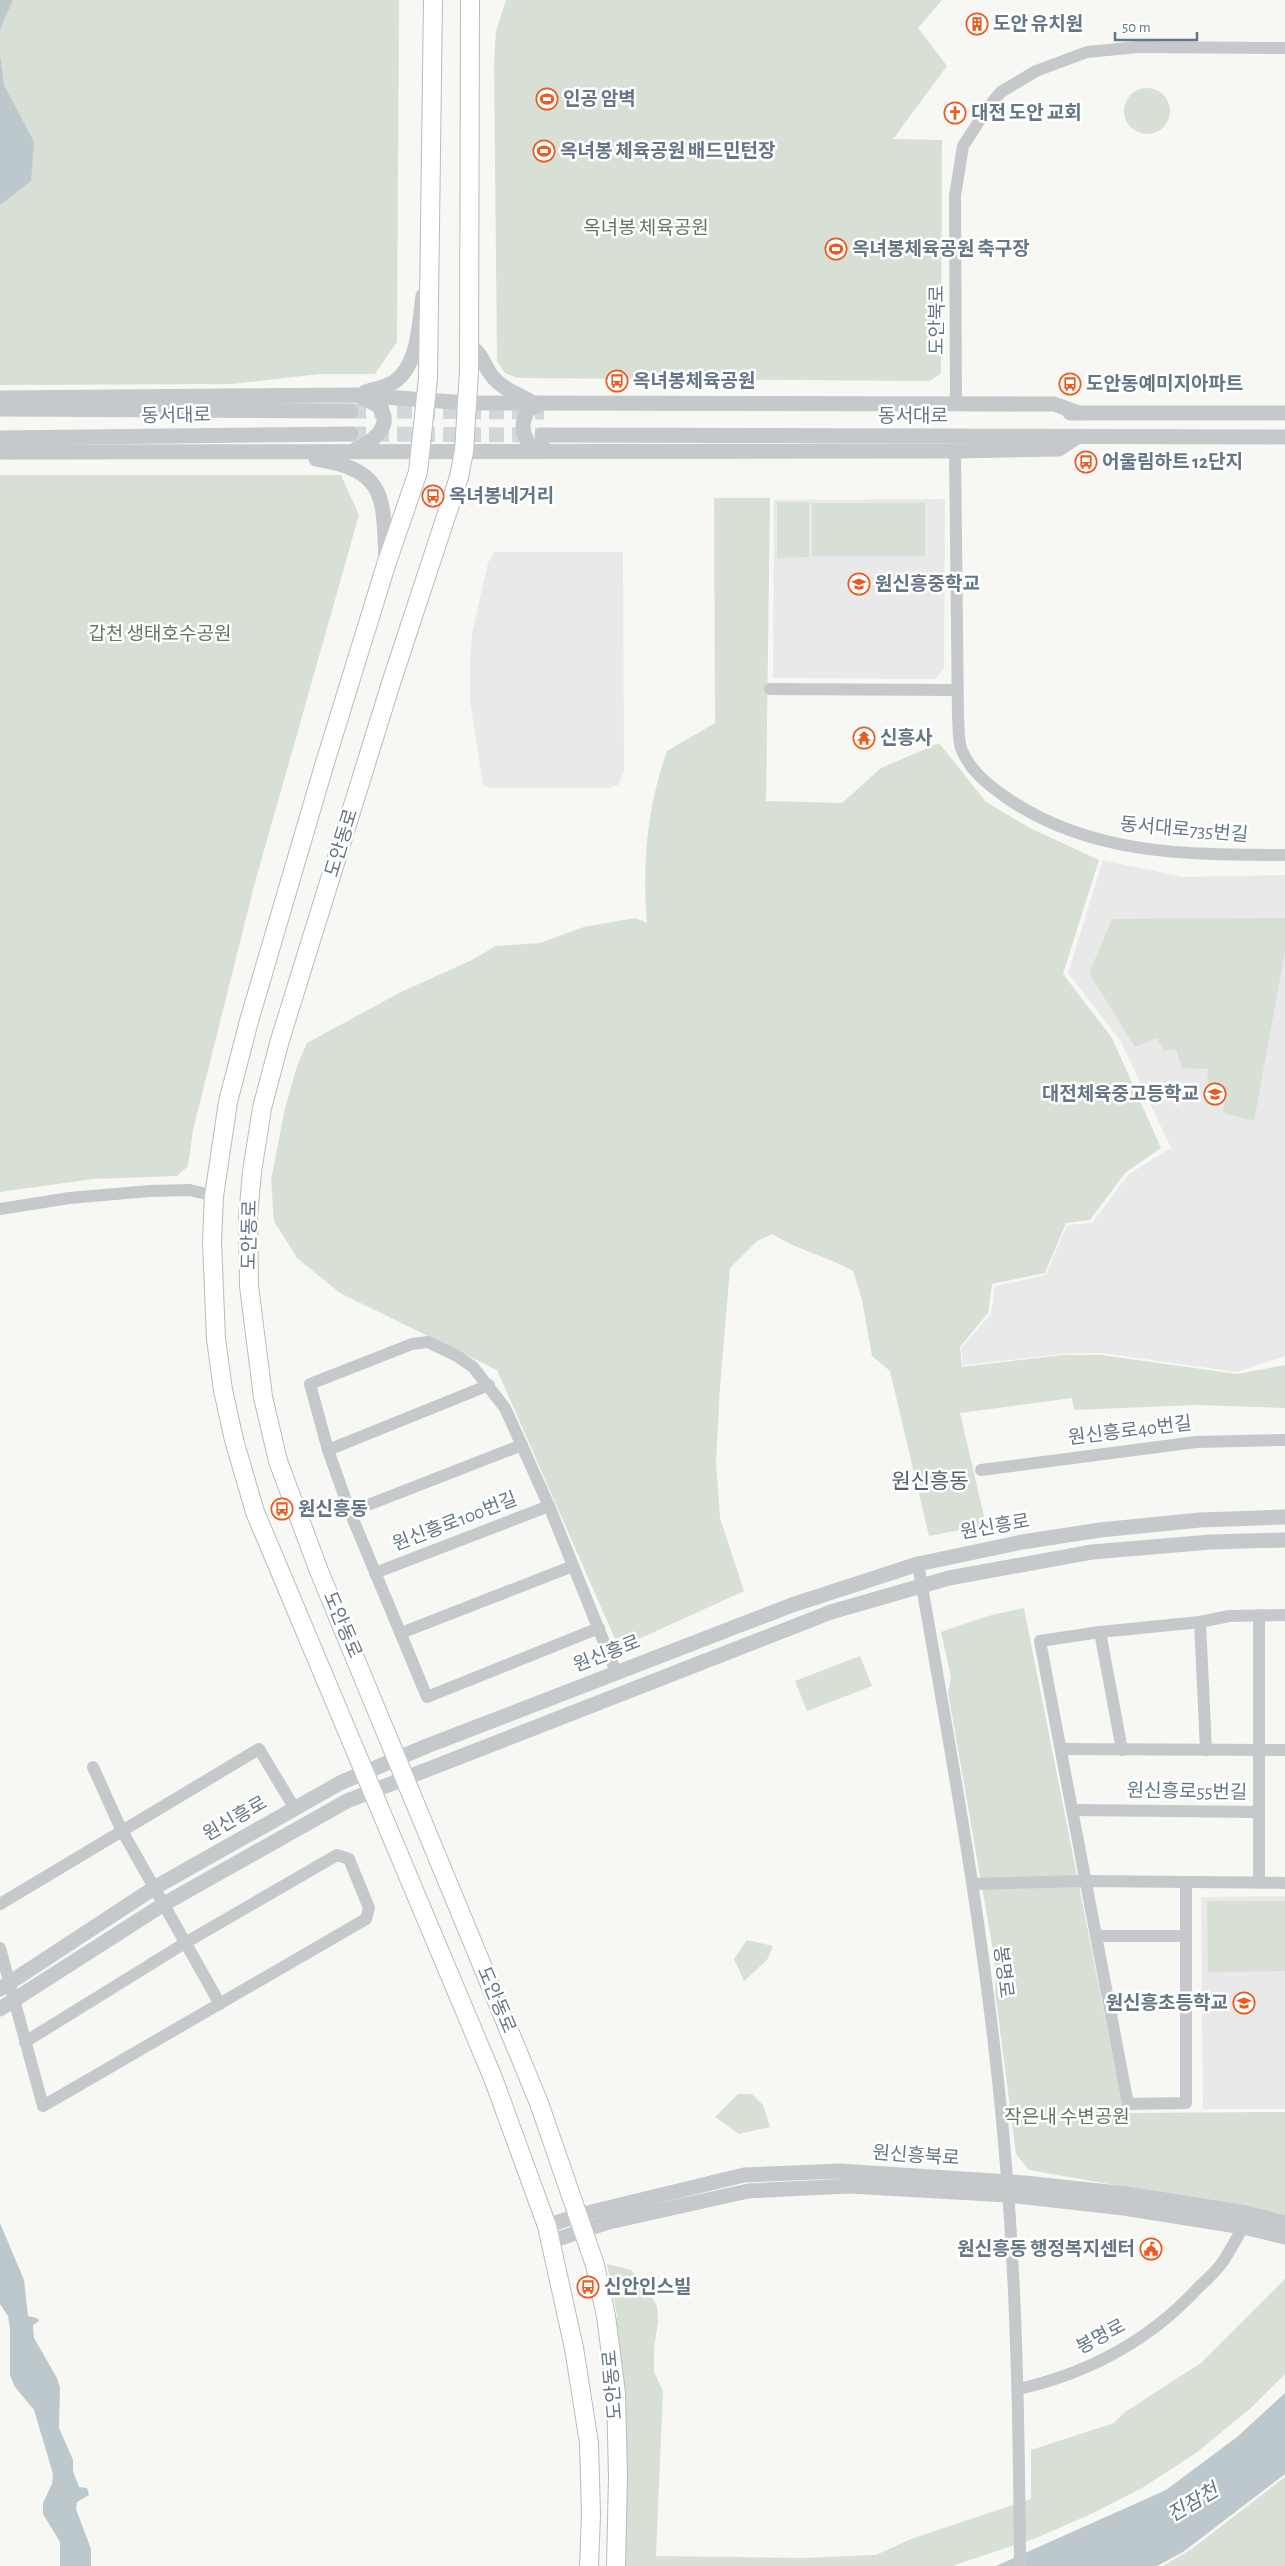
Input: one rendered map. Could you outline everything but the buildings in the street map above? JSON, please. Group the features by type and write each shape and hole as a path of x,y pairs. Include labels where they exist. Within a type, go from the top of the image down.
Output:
{"main road":[{"name":"도안동로","path":"433,0 427,399 422,451 418,472 386,565 249,1021 228,1102 214,1196 212,1242 216,1330 223,1390 248,1493 272,1556 493,2078 550,2233 577,2366 589,2442 591,2515 589,2566"},
{"name":"도안동로","path":"470,0 468,344 464,451 457,482 395,670 280,1040 262,1108 252,1172 248,1217 250,1286 263,1397 278,1460 319,1571 398,1758 539,2103 595,2265 606,2316 616,2393 618,2477 616,2566"}],"street":[{"name":"도안북로","path":"956,404 955,196 963,146 989,106 1001,92 1057,61 1096,50 1138,47 1285,48"},
{"path":"357,395 392,384 402,376 413,355 430,258"},
{"path":"468,344 480,352 493,376 505,387 531,402 549,407 1054,404 1079,413"},
{"path":"348,452 372,442 382,428 382,416 378,406 357,395"},
{"path":"0,398 357,395 467,402 531,402"},
{"path":"549,407 540,403 528,410 522,422 523,435 530,446 556,452"},
{"name":"동서대로","path":"549,407 1079,413 1285,413"},
{"name":"동서대로","path":"0,409 351,411"},
{"name":"동서대로","path":"0,438 351,434"},
{"name":"동서대로","path":"542,435 1285,437"},
{"path":"0,452 955,451 1059,449 1077,436"},
{"name":"동서대로735번길","path":"955,451 957,690 961,748 976,774 1013,802 1039,817 1067,830 1117,845 1208,855 1285,854"},
{"path":"275,453 350,466 362,472 374,484 381,499 383,512 386,565"},
{"path":"770,689 957,690"},
{"path":"0,1209 69,1198 150,1191 190,1190 214,1196"},
{"name":"원신흥로100번길","path":"328,1450 310,1384 412,1344 428,1342 473,1367 489,1385 505,1408 549,1506 616,1672"},
{"path":"489,1385 328,1450 350,1512 427,1697 599,1628"},
{"name":"원신흥로40번길","path":"981,1470 1196,1442 1285,1440"},
{"path":"350,1512 522,1445"},
{"name":"원신흥로100번길","path":"375,1573 549,1506"},
{"name":"원신흥로","path":"4,1986 154,1888 364,1772 616,1672 792,1605 918,1564 986,1549 1100,1530 1200,1520 1285,1517"},
{"name":"원신흥로","path":"0,2009 164,1904 307,1823 372,1790 831,1612 922,1585 1023,1563 1092,1552 1211,1542 1285,1540"},
{"name":"봉명로","path":"918,1564 973,1884 987,1989 1008,2189 1019,2388 1020,2566"},
{"path":"400,1633 573,1566"},
{"path":"1259,1615 1259,1812"},
{"path":"1186,1882 1186,2103 1128,2104 1084,1881 1062,1749 1040,1641 1100,1632 1200,1622 1229,1616 1285,1615"},
{"path":"1200,1622 1206,1750"},
{"path":"1100,1632 1122,1750"},
{"path":"0,1904 121,1829 259,1749 295,1809"},
{"path":"1062,1749 1285,1750"},
{"path":"93,1767 121,1829 220,2004"},
{"name":"원신흥로55번길","path":"1073,1810 1259,1812 1259,1883"},
{"path":"0,1948 4,1986 13,1999 25,2042 43,2106 366,1919 369,1908 349,1860 337,1855 185,1943 25,2042"},
{"path":"973,1884 1084,1881 1285,1883"},
{"path":"1096,1936 1186,1936"},
{"name":"원신흥북로","path":"550,2233 581,2222 748,2191 849,2186 1008,2189 1127,2194 1246,2213 1285,2223"},
{"name":"원신흥북로","path":"1008,2189 1161,2212 1243,2227 1285,2237"},
{"name":"봉명로","path":"1019,2388 1057,2380 1104,2360 1148,2333 1183,2304 1223,2261 1243,2227"}],"shaded area":[{"name":"원신흥중학교","path":"945,499 944,669 935,679 773,678 774,500"},
{"path":"494,552 623,552 624,772 618,785 609,788 492,788 483,785 470,701 470,658 472,634 488,563"},
{"name":"대전체육중고등학교","path":"1103,860 1182,877 1285,875 1285,1356 1236,1372 1102,1353 1062,1354 963,1365 961,1348 991,1314 995,1286 1046,1275 1067,1225 1092,1223 1129,1174 1171,1148 1120,1040 1068,973"},
{"name":"원신흥초등학교","path":"1285,1896 1285,2109 1203,2109 1201,1897"}],"green space":[{"path":"0,0 399,0 397,342 375,374 320,374 231,384 0,385"},
{"name":"옥녀봉 체육공원","path":"506,0 942,0 918,28 947,66 893,139 942,140 941,373 930,381 517,378 505,373 497,361 494,63 496,31"},
{"path":"1152,88 1164,94 1169,102 1169,120 1164,128 1156,133 1142,134 1130,128 1125,120 1124,106 1130,94 1138,89"},
{"name":"갑천 생태호수공원","path":"0,475 341,475 359,515 254,886 193,1130 188,1166 177,1176 93,1179 0,1192"},
{"path":"714,498 770,498 766,801 842,803 881,768 939,743 986,802 1030,828 1099,860 1063,974 1112,1038 1161,1148 1125,1173 1090,1220 1066,1223 1045,1273 992,1284 988,1313 960,1347 962,1367 1063,1355 1101,1355 1237,1374 1285,1365 1285,1408 1196,1405 1074,1410 1072,1398 960,1413 986,1525 929,1536 890,1371 872,1356 862,1300 853,1271 772,1234 757,1241 730,1268 720,1386 716,1462 720,1518 744,1591 619,1648 497,1370 340,1293 297,1258 274,1221 271,1180 285,1108 297,1066 307,1043 401,992 472,960 496,946 540,943 584,927 635,918 647,923 645,879 648,836 655,793 667,751 715,723"},
{"path":"777,502 809,502 809,557 777,558"},
{"path":"812,503 925,503 925,556 812,556"},
{"path":"1285,918 1285,951 1254,1121 1223,1113 1225,1095 1207,1092 1208,1069 1182,1068 1176,1049 1164,1051 1156,1038 1135,1047 1089,973 1112,919"},
{"name":"작은내 수변공원","path":"1024,1608 1124,2113 1285,2112 1285,2215 1029,2170 1016,2154 995,1991 996,1976 992,1945 948,1692 951,1677 941,1632 988,1616"},
{"path":"860,1656 872,1686 807,1711 795,1681"},
{"path":"1207,1901 1285,1901 1285,1971 1208,1972"},
{"path":"747,1940 773,1946 767,1960 744,1981 734,1959"},
{"path":"738,2094 752,2094 763,2105 770,2127 739,2134 715,2117"},
{"path":"607,2264 631,2270 647,2289 657,2306 658,2322 654,2348 654,2372 663,2391 656,2556 802,2558 876,2555 911,2539 1031,2499 1031,2450 1114,2423 1125,2412 1201,2363 1285,2279 1285,2374 1251,2408 1196,2453 1142,2488 1091,2514 1036,2538 952,2566 624,2566 615,2336 617,2316"},
{"path":"1285,2477 1285,2566 1163,2566 1193,2548"}],"water":[{"path":"0,0 13,0 0,29"},
{"path":"0,54 4,85 34,142 31,181 0,205"},
{"path":"0,2223 24,2280 28,2316 37,2318 39,2321 33,2325 34,2338 57,2378 60,2388 59,2428 73,2460 73,2471 79,2487 87,2488 89,2495 77,2502 76,2509 91,2549 91,2566 60,2566 60,2542 43,2514 43,2503 52,2484 53,2474 34,2410 15,2387 10,2375 10,2328 8,2316 0,2304"},
{"name":"진잠천","path":"1285,2393 1285,2474 1183,2552 1157,2566 996,2566 1166,2490 1237,2437"}],"tunnel":[{"path":"351,411 544,412"},
{"path":"351,434 542,435"}],"place":[{"name":"도안 유치원","path":"977,24"},
{"name":"인공 암벽","path":"547,99"},
{"name":"대전 도안 교회","path":"955,113"},
{"name":"옥녀봉 체육공원 배드민턴장","path":"544,151"},
{"name":"옥녀봉체육공원 축구장","path":"836,249"},
{"name":"옥녀봉체육공원","path":"617,381"},
{"name":"도안동예미지아파트","path":"1070,384"},
{"name":"어울림하트 12단지","path":"1086,462"},
{"name":"옥녀봉네거리","path":"433,496"},
{"name":"원신흥중학교","path":"859,584"},
{"name":"신흥사","path":"864,738"},
{"name":"대전체육중고등학교","path":"1215,1094"},
{"name":"원신흥동","path":"282,1509"},
{"name":"원신흥초등학교","path":"1244,2003"},
{"name":"원신흥동 행정복지센터","path":"1151,2249"},
{"name":"신안인스빌","path":"588,2287"}],"district":[{"name":"원신흥동","path":"930,1481"}]}
